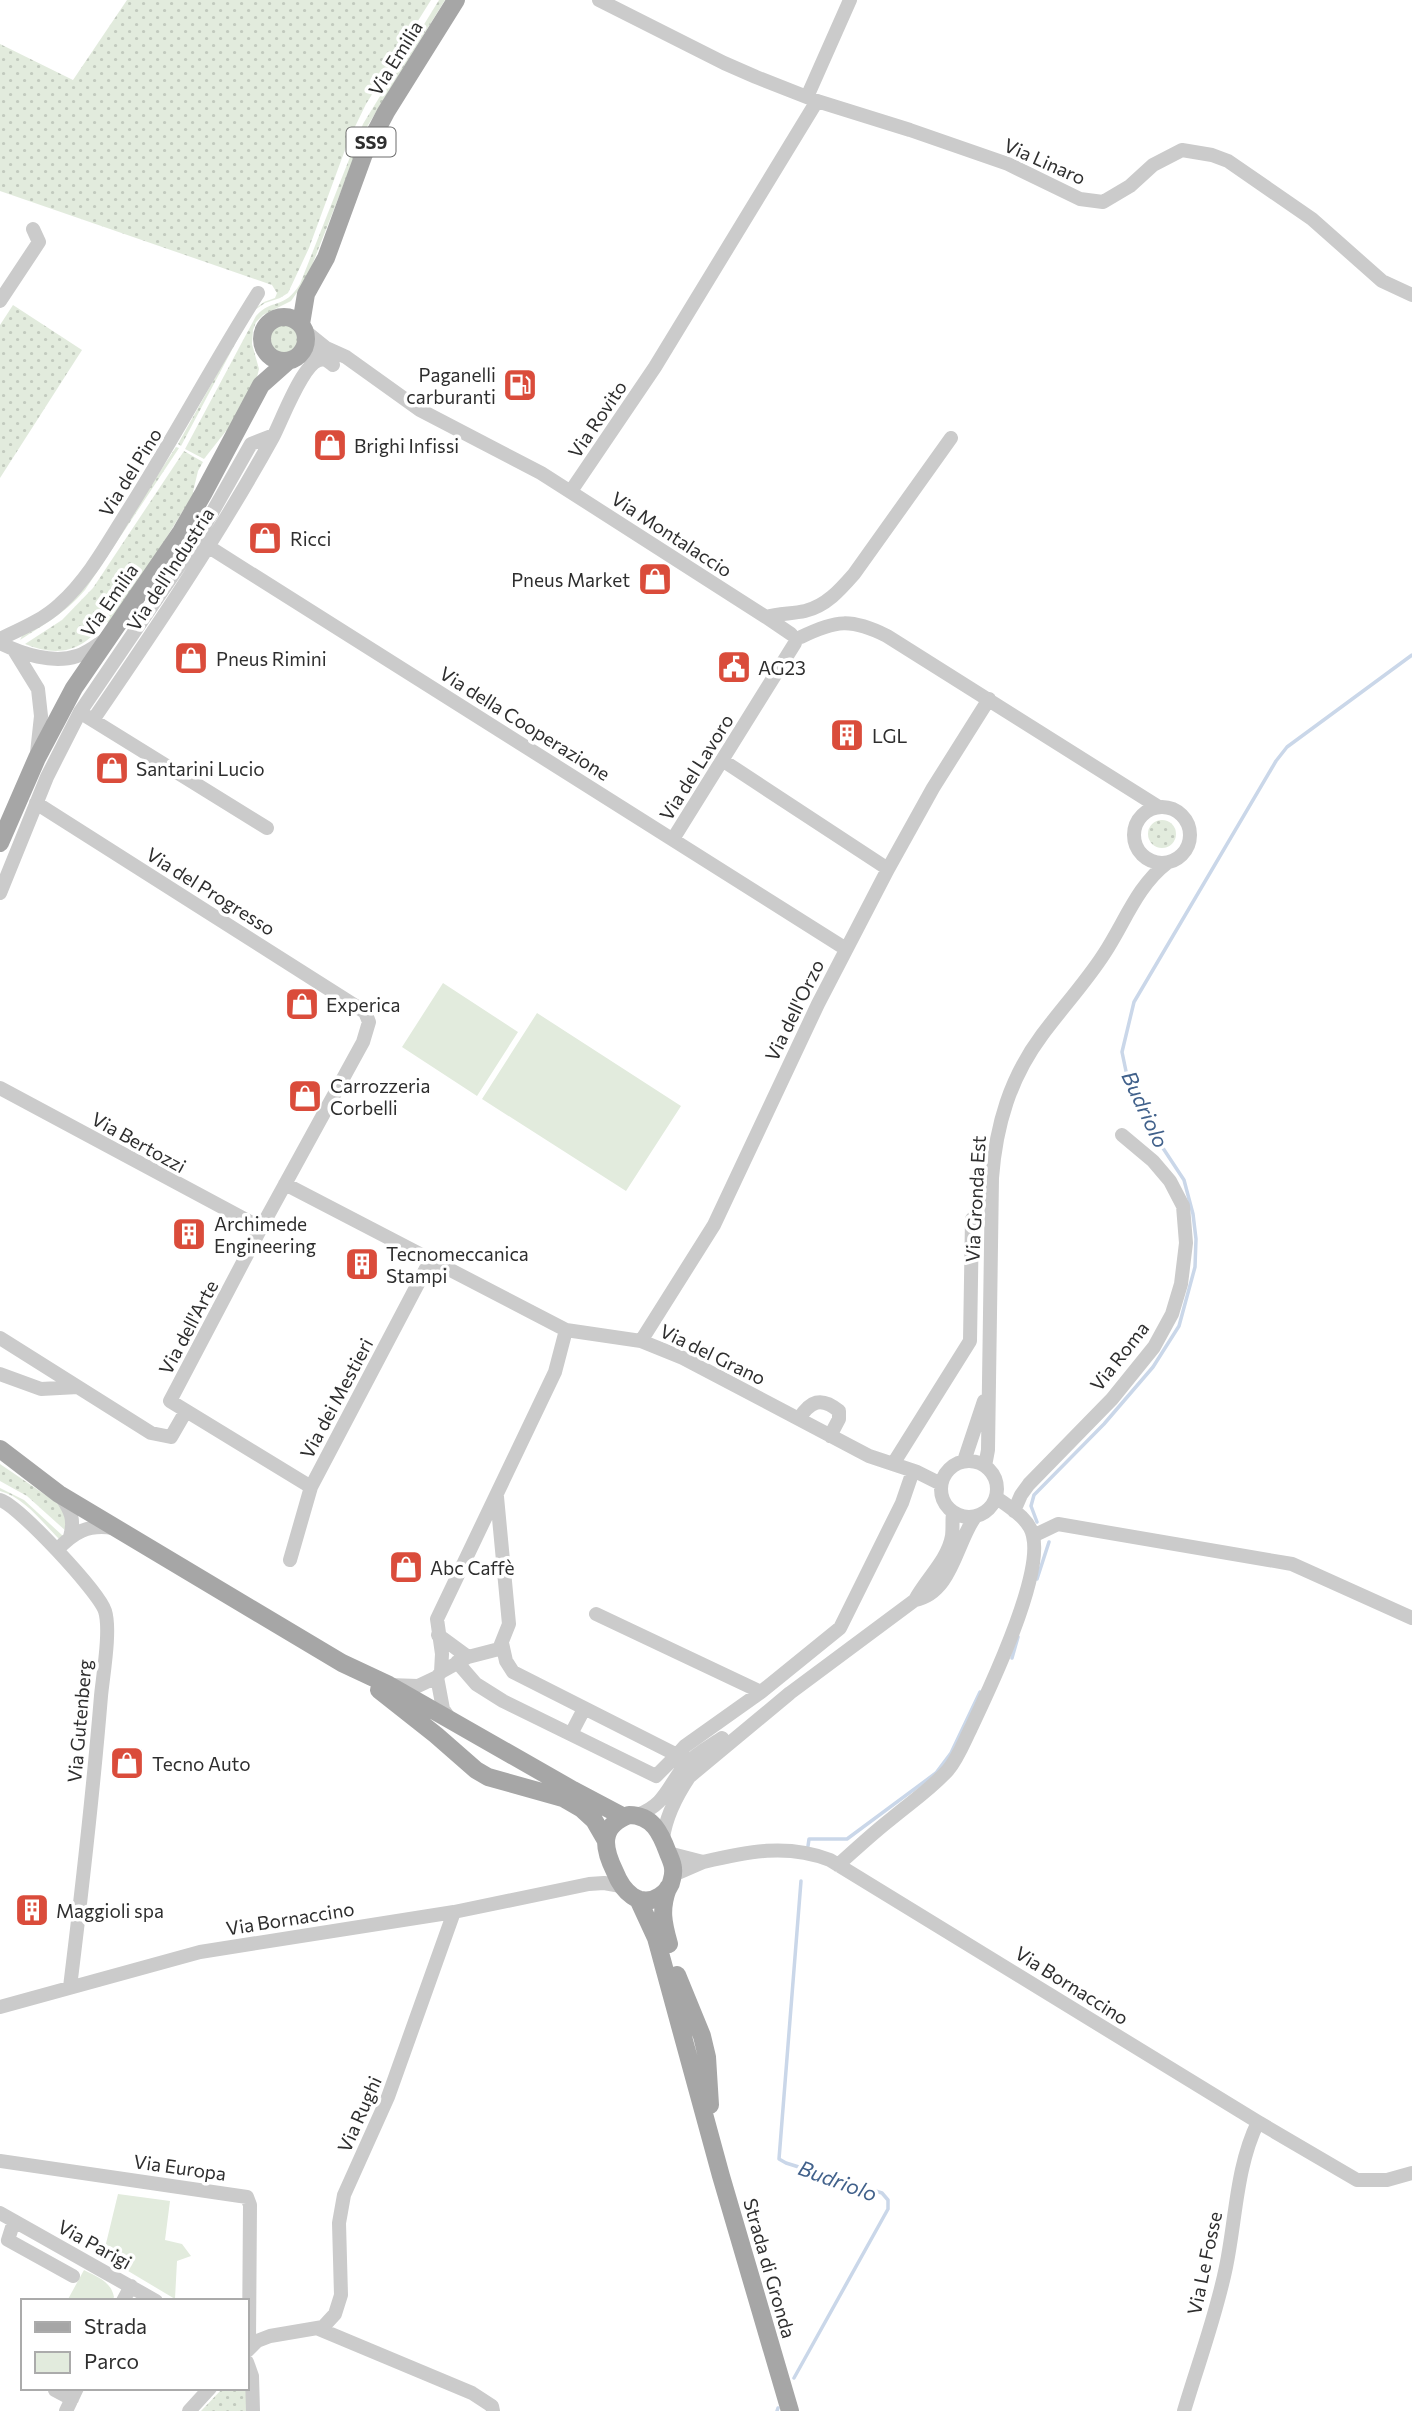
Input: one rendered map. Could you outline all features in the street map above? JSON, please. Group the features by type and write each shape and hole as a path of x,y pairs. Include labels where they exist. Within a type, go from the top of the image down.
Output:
{"main road":[{"name":"Via Emilia","path":"261,386 262,331 272,319 306,294 326,258 364,154 386,112 456,0"},
{"name":"Via Emilia","path":"0,844 37,758 79,712 108,638 195,540 204,494 261,386 305,346 303,327 306,294"},
{"path":"279,316 295,319 303,327"},
{"path":"262,347 273,358 292,360"},
{"path":"5,1454 60,1494 342,1662 630,1816 657,1827 674,1866 671,1882 655,1899 648,1901 630,1896 621,1886 610,1862 605,1839 594,1820 582,1809 563,1798 496,1780 476,1770 436,1735 342,1662"},
{"path":"605,1839 616,1822 630,1816"},
{"name":"Strada di Gronda","path":"671,1882 663,1902 662,1919 680,1983 705,2047 712,2137"},
{"name":"Strada di Gronda","path":"638,1899 656,1938 721,2176 790,2411"}],"street":[{"name":"Via Linaro","path":"599,0 724,63 812,99 986,156 1080,199 1103,202 1118,194 1153,164 1182,150 1212,155 1228,161 1312,219 1381,281 1412,295"},
{"path":"812,99 850,0"},
{"name":"Via Rovito","path":"572,491 655,367 812,99"},
{"path":"0,301 39,242 33,229"},
{"name":"Via del Pino","path":"5,644 46,616 86,576 175,437 258,293"},
{"name":"Via Montalaccio","path":"303,327 326,348 346,357 420,410 510,455 572,491 766,617"},
{"path":"292,360 326,348"},
{"name":"Via dell'Industria","path":"0,893 36,803 79,712 136,642 172,589 195,540 274,435 308,369 315,362 326,360 333,365"},
{"path":"766,617 786,612 803,612 817,607 839,592 855,574 951,438"},
{"name":"Via della Cooperazione","path":"195,540 846,949"},
{"path":"766,617 796,638"},
{"name":"Via Gronda Est","path":"796,638 837,623 863,624 989,699 1157,806 1178,811 1189,827 1190,836 1183,853 1167,863 1142,886 1102,957 1025,1060 1011,1087 1001,1116 994,1146 992,1178 988,1450 985,1466 996,1480 997,1498"},
{"path":"5,644 57,660 78,656 108,638"},
{"name":"Via del Lavoro","path":"673,839 796,638"},
{"path":"5,644 37,689 41,716 37,758"},
{"name":"Via dell'Orzo","path":"641,1341 714,1225 846,949 933,788 989,699"},
{"path":"79,712 267,828"},
{"path":"722,760 888,869"},
{"name":"Via Gronda Est","path":"1129,787 1138,818 1133,835 1139,852 1146,858 1142,886"},
{"name":"Via del Progresso","path":"36,803 365,1012"},
{"path":"1138,818 1157,806"},
{"path":"1146,858 1167,863"},
{"name":"Via dell'Arte","path":"186,1411 170,1401 363,1042 369,1022 365,1012"},
{"name":"Via Bertozzi","path":"0,1088 261,1228"},
{"name":"Via Roma","path":"1014,1511 1030,1483 1112,1399 1154,1347 1172,1314 1181,1284 1186,1243 1183,1206 1171,1181 1153,1161 1122,1135"},
{"name":"Via del Grano","path":"285,1184 566,1330 641,1341 683,1358 869,1455 944,1478"},
{"path":"893,1464 970,1341 972,1219"},
{"name":"Via dei Mestieri","path":"290,1560 311,1487 431,1259"},
{"path":"451,1721 443,1709 439,1675 442,1654 437,1619 555,1372 566,1330"},
{"path":"0,1338 151,1433 171,1437 186,1411 311,1487"},
{"path":"0,1374 41,1389 78,1387"},
{"name":"Via Gronda Est","path":"964,1461 989,1387"},
{"path":"799,1419 813,1403 821,1401 831,1405 839,1411 839,1419 830,1436"},
{"path":"838,1865 933,1786 950,1768 995,1677 1028,1588 1034,1552 1033,1536 1029,1527 1014,1511 997,1498 988,1511 967,1518 953,1513 943,1500 944,1478 956,1464 971,1461 985,1466"},
{"path":"438,1635 462,1659 476,1684 485,1690 656,1776 685,1746 761,1692 839,1629 902,1503 915,1471"},
{"path":"60,1494 72,1515 74,1525 70,1537"},
{"path":"389,1685 418,1686 462,1659 499,1649 509,1624 497,1497"},
{"name":"Via Gutenberg","path":"0,1500 22,1516 57,1550 99,1600 107,1623 95,1771 70,1987"},
{"path":"666,1845 664,1829 677,1795 689,1777 790,1693 915,1600 941,1561 952,1538 953,1513"},
{"path":"915,1600 933,1592 952,1566 967,1527 975,1517"},
{"path":"1033,1536 1058,1524 1292,1564 1412,1618"},
{"path":"57,1550 70,1537 88,1527 118,1529"},
{"path":"596,1615 761,1692"},
{"path":"502,1643 506,1661 513,1672 677,1755"},
{"path":"630,1816 654,1807 686,1765 698,1754 790,1693"},
{"path":"571,1734 584,1709"},
{"name":"Via Bornaccino","path":"666,1845 703,1862"},
{"name":"Via Bornaccino","path":"671,1882 703,1862 746,1852 780,1849 811,1853 838,1865 1357,2180 1388,2180 1412,2173"},
{"path":"589,1884 597,1880 610,1862"},
{"name":"Via Bornaccino","path":"0,2007 200,1952 454,1912 589,1884 621,1886"},
{"name":"Via Rughi","path":"318,2329 334,2317 341,2295 339,2223 344,2195 388,2097 454,1912"},
{"name":"Via Le Fosse","path":"1184,2411 1227,2266 1233,2218 1249,2140 1258,2122"},
{"name":"Via Europa","path":"0,2161 247,2197 250,2205 248,2345"},
{"name":"Via Parigi","path":"0,2213 153,2299"},
{"name":"Via Parigi","path":"14,2221 8,2240 73,2276"},
{"path":"124,2299 131,2286"},
{"path":"248,2347 270,2336 318,2329 472,2393 492,2406 493,2411"},
{"path":"248,2365 252,2376 253,2411"},
{"path":"55,2390 72,2399"},
{"path":"189,2411 208,2390"}],"green space":[{"path":"127,0 431,0 366,104 349,139 309,248 288,293 252,312 181,446 178,444 252,311 264,302 275,298 277,293 272,285 0,191 0,44 73,80"},
{"path":"439,0 445,0 365,130 307,278 291,301 263,315 256,322 252,344 259,369 229,432 226,431 204,459 185,449 256,316 267,307 289,297 300,284 363,124"},
{"path":"13,305 82,350 0,478 0,325"},
{"path":"282,324 293,329 298,340 293,351 282,356 271,351 266,340 271,329"},
{"path":"176,447 179,448 85,590 62,612 20,640 84,587"},
{"path":"184,451 203,462 198,471 194,493 109,623 105,621 88,639 70,649 49,651 25,644 62,620 93,588"},
{"path":"1162,820 1172,824 1176,834 1172,844 1162,848 1152,844 1148,834 1152,824"},
{"path":"443,983 518,1032 477,1096 402,1047"},
{"path":"537,1013 681,1106 626,1191 482,1099"},
{"path":"0,1464 69,1511 67,1532 27,1496 0,1481"},
{"path":"0,1488 24,1500 63,1536 60,1540 25,1505 0,1491"},
{"path":"118,2194 170,2201 165,2240 182,2244 191,2256 177,2261 175,2299 103,2256"},
{"path":"84,2270 107,2283 114,2297 113,2299 68,2299"},
{"path":"221,2390 246,2390 246,2411 201,2411"}],"waterway":[{"name":"Budriolo","path":"1037,1522 1031,1506 1034,1495 1104,1424 1153,1367 1179,1326 1195,1267 1193,1214 1184,1180 1153,1133 1127,1076 1122,1052 1134,1002 1276,761 1287,747 1412,655"},
{"name":"Budriolo","path":"1037,1579 1049,1542"},
{"name":"Budriolo","path":"1012,1658 1018,1637"},
{"name":"Budriolo","path":"808,1846 809,1839 847,1839 936,1773 951,1753 980,1692"},
{"name":"Budriolo","path":"794,2378 888,2209 888,2200 882,2193 779,2159 801,1881"}],"place":[{"name":"Paganelli carburanti","path":"520,385"},
{"name":"Brighi Infissi","path":"330,445"},
{"name":"Ricci","path":"265,538"},
{"name":"Pneus Market","path":"655,579"},
{"name":"Pneus Rimini","path":"191,658"},
{"name":"AG23","path":"734,667"},
{"name":"LGL","path":"847,735"},
{"name":"Santarini Lucio","path":"112,768"},
{"name":"Experica","path":"302,1004"},
{"name":"Carrozzeria Corbelli","path":"305,1096"},
{"name":"Archimede Engineering","path":"189,1234"},
{"name":"Tecnomeccanica Stampi","path":"362,1264"},
{"name":"Abc Caffè","path":"406,1567"},
{"name":"Tecno Auto","path":"127,1763"},
{"name":"Maggioli spa","path":"32,1910"}]}
